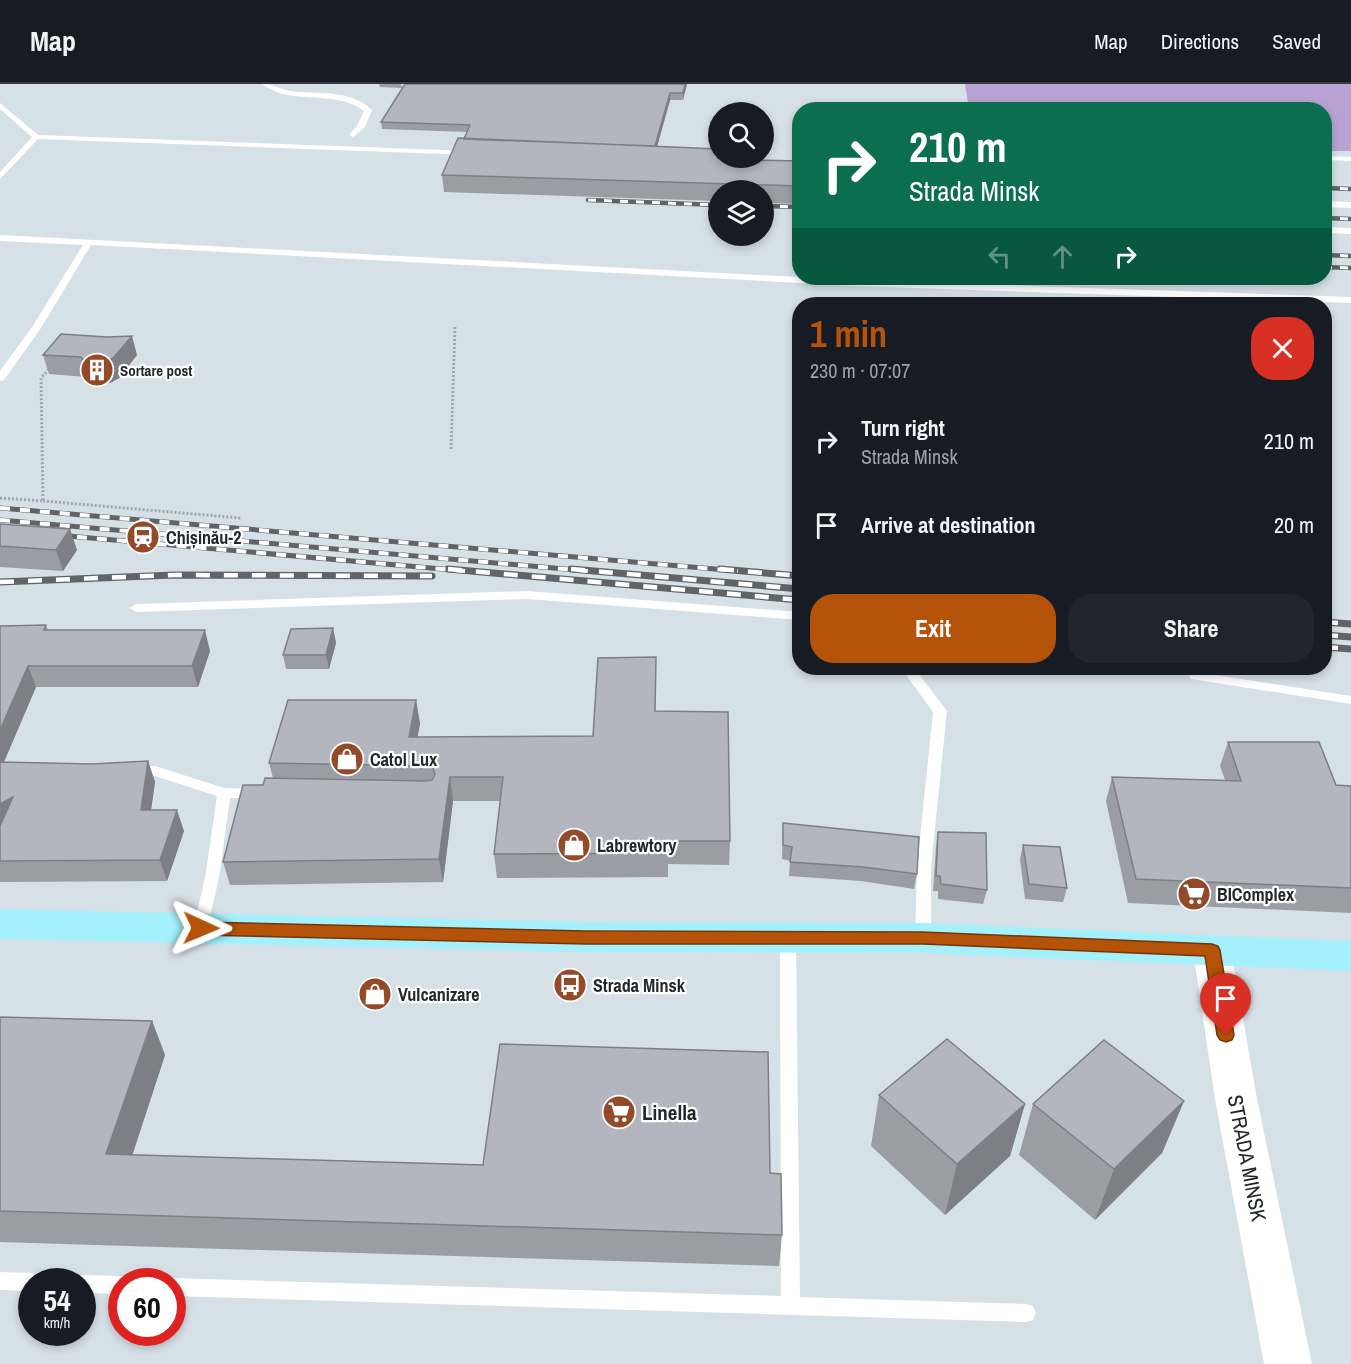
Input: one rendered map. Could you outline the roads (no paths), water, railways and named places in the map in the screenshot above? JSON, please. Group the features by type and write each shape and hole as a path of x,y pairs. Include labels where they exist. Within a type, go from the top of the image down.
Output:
{"main road":[{"path":"0,924 586,938 923,938 1351,956"}],"street":[{"name":"STRADA MINSK","path":"1212,950 1236,1099 1288,1364"}],"lane":[{"path":"266,84 280,90 340,93 358,100 368,110 363,123 352,135"},
{"path":"0,105 36,137 485,153"},
{"path":"0,177 36,137"},
{"path":"1332,158 1351,159"},
{"path":"1332,204 1351,205"},
{"path":"1332,230 1351,231"},
{"path":"0,238 792,280"},
{"path":"0,378 36,328 89,242"},
{"path":"1032,285 1287,297"},
{"path":"1332,299 1351,300"},
{"path":"136,608 527,595 792,615"},
{"path":"912,675 940,711 924,867 923,938"},
{"path":"1196,676 1351,700"},
{"path":"120,771 155,771 224,793 270,794"},
{"path":"201,928 212,878 224,793"},
{"path":"788,939 791,1306"},
{"path":"0,1281 18,1282"},
{"path":"186,1287 1026,1313"}],"railway":[{"path":"1332,188 1351,189"},
{"path":"588,200 708,205"},
{"path":"774,206 792,207"},
{"path":"1332,218 1351,219"},
{"path":"1332,255 1351,256"},
{"path":"1332,267 1351,268"},
{"path":"0,508 738,571"},
{"path":"0,520 588,571"},
{"path":"57,535 465,571"},
{"path":"448,569 792,599"},
{"path":"571,569 792,588"},
{"path":"720,569 792,575"},
{"path":"0,582 174,575 432,576"},
{"path":"1332,623 1351,624"},
{"path":"1332,636 1351,637"},
{"path":"1332,648 1351,649"}],"place":[{"name":"Sortare post","path":"97,370"},
{"name":"Chișinău-2","path":"143,537"},
{"name":"Catol Lux","path":"347,759"},
{"name":"Labrewtory","path":"574,845"},
{"name":"BIComplex","path":"1194,894"},
{"name":"Strada Minsk","path":"570,985"},
{"name":"Vulcanizare","path":"375,994"},
{"name":"Linella","path":"619,1112"}]}
